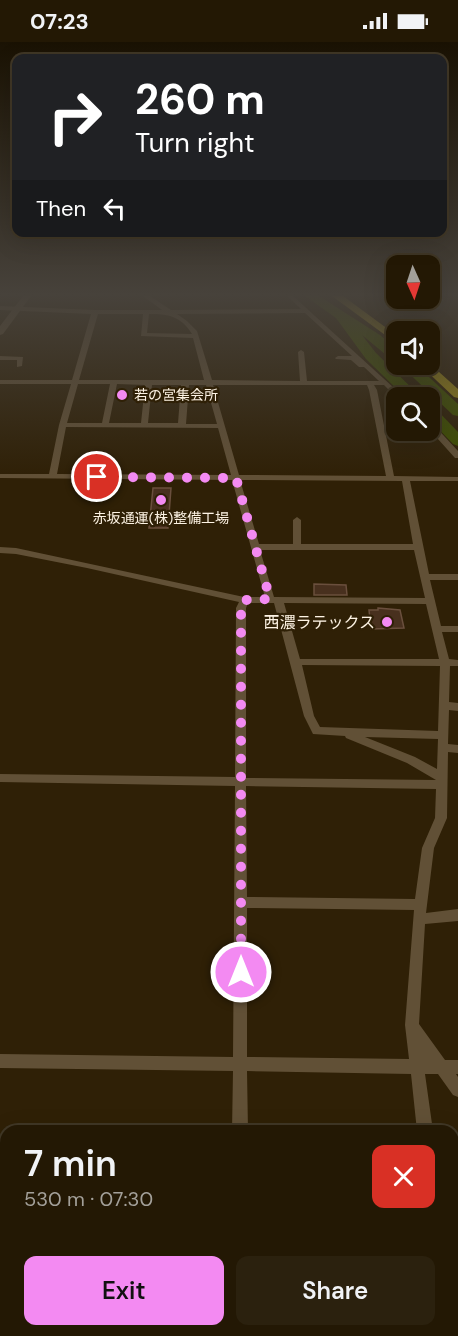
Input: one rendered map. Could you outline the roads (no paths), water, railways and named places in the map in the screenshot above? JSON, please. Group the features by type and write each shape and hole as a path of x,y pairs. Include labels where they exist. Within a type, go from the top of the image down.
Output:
{"highway":[{"path":"436,375 458,395"}],"street":[{"path":"52,477 63,425 82,356"},
{"path":"202,356 255,547 296,662 309,716 317,731 443,741 458,749"},
{"path":"301,356 304,384"},
{"path":"358,356 391,387"},
{"path":"0,358 21,358 19,366"},
{"path":"338,358 353,358 374,384 373,390 391,479"},
{"path":"0,382 387,383"},
{"path":"105,425 114,383"},
{"path":"144,426 149,383"},
{"path":"182,426 185,384"},
{"path":"63,425 222,426"},
{"path":"440,437 458,456"},
{"path":"0,476 458,478"},
{"path":"406,479 418,547 445,665 441,818 428,848 420,912 412,1025 424,1125"},
{"path":"297,520 297,546"},
{"path":"255,547 418,547"},
{"path":"0,550 75,563 244,600 431,601"},
{"path":"426,577 458,578"},
{"path":"240,1125 241,608 244,600"},
{"path":"437,629 458,629"},
{"path":"296,662 445,665 458,663"},
{"path":"444,705 458,707"},
{"path":"341,732 411,760 442,781"},
{"path":"0,778 442,781"},
{"path":"241,902 458,915"},
{"path":"412,1025 458,1090"},
{"path":"0,1061 458,1067"}],"waterway":[{"path":"371,356 403,387"},
{"path":"418,375 458,412"},
{"path":"440,422 458,441"}],"place":[{"name":"若の宮集会所","path":"122,395"},
{"name":"赤坂通運(株)整備工場","path":"161,500"},
{"name":"西濃ラテックス","path":"387,622"}]}
